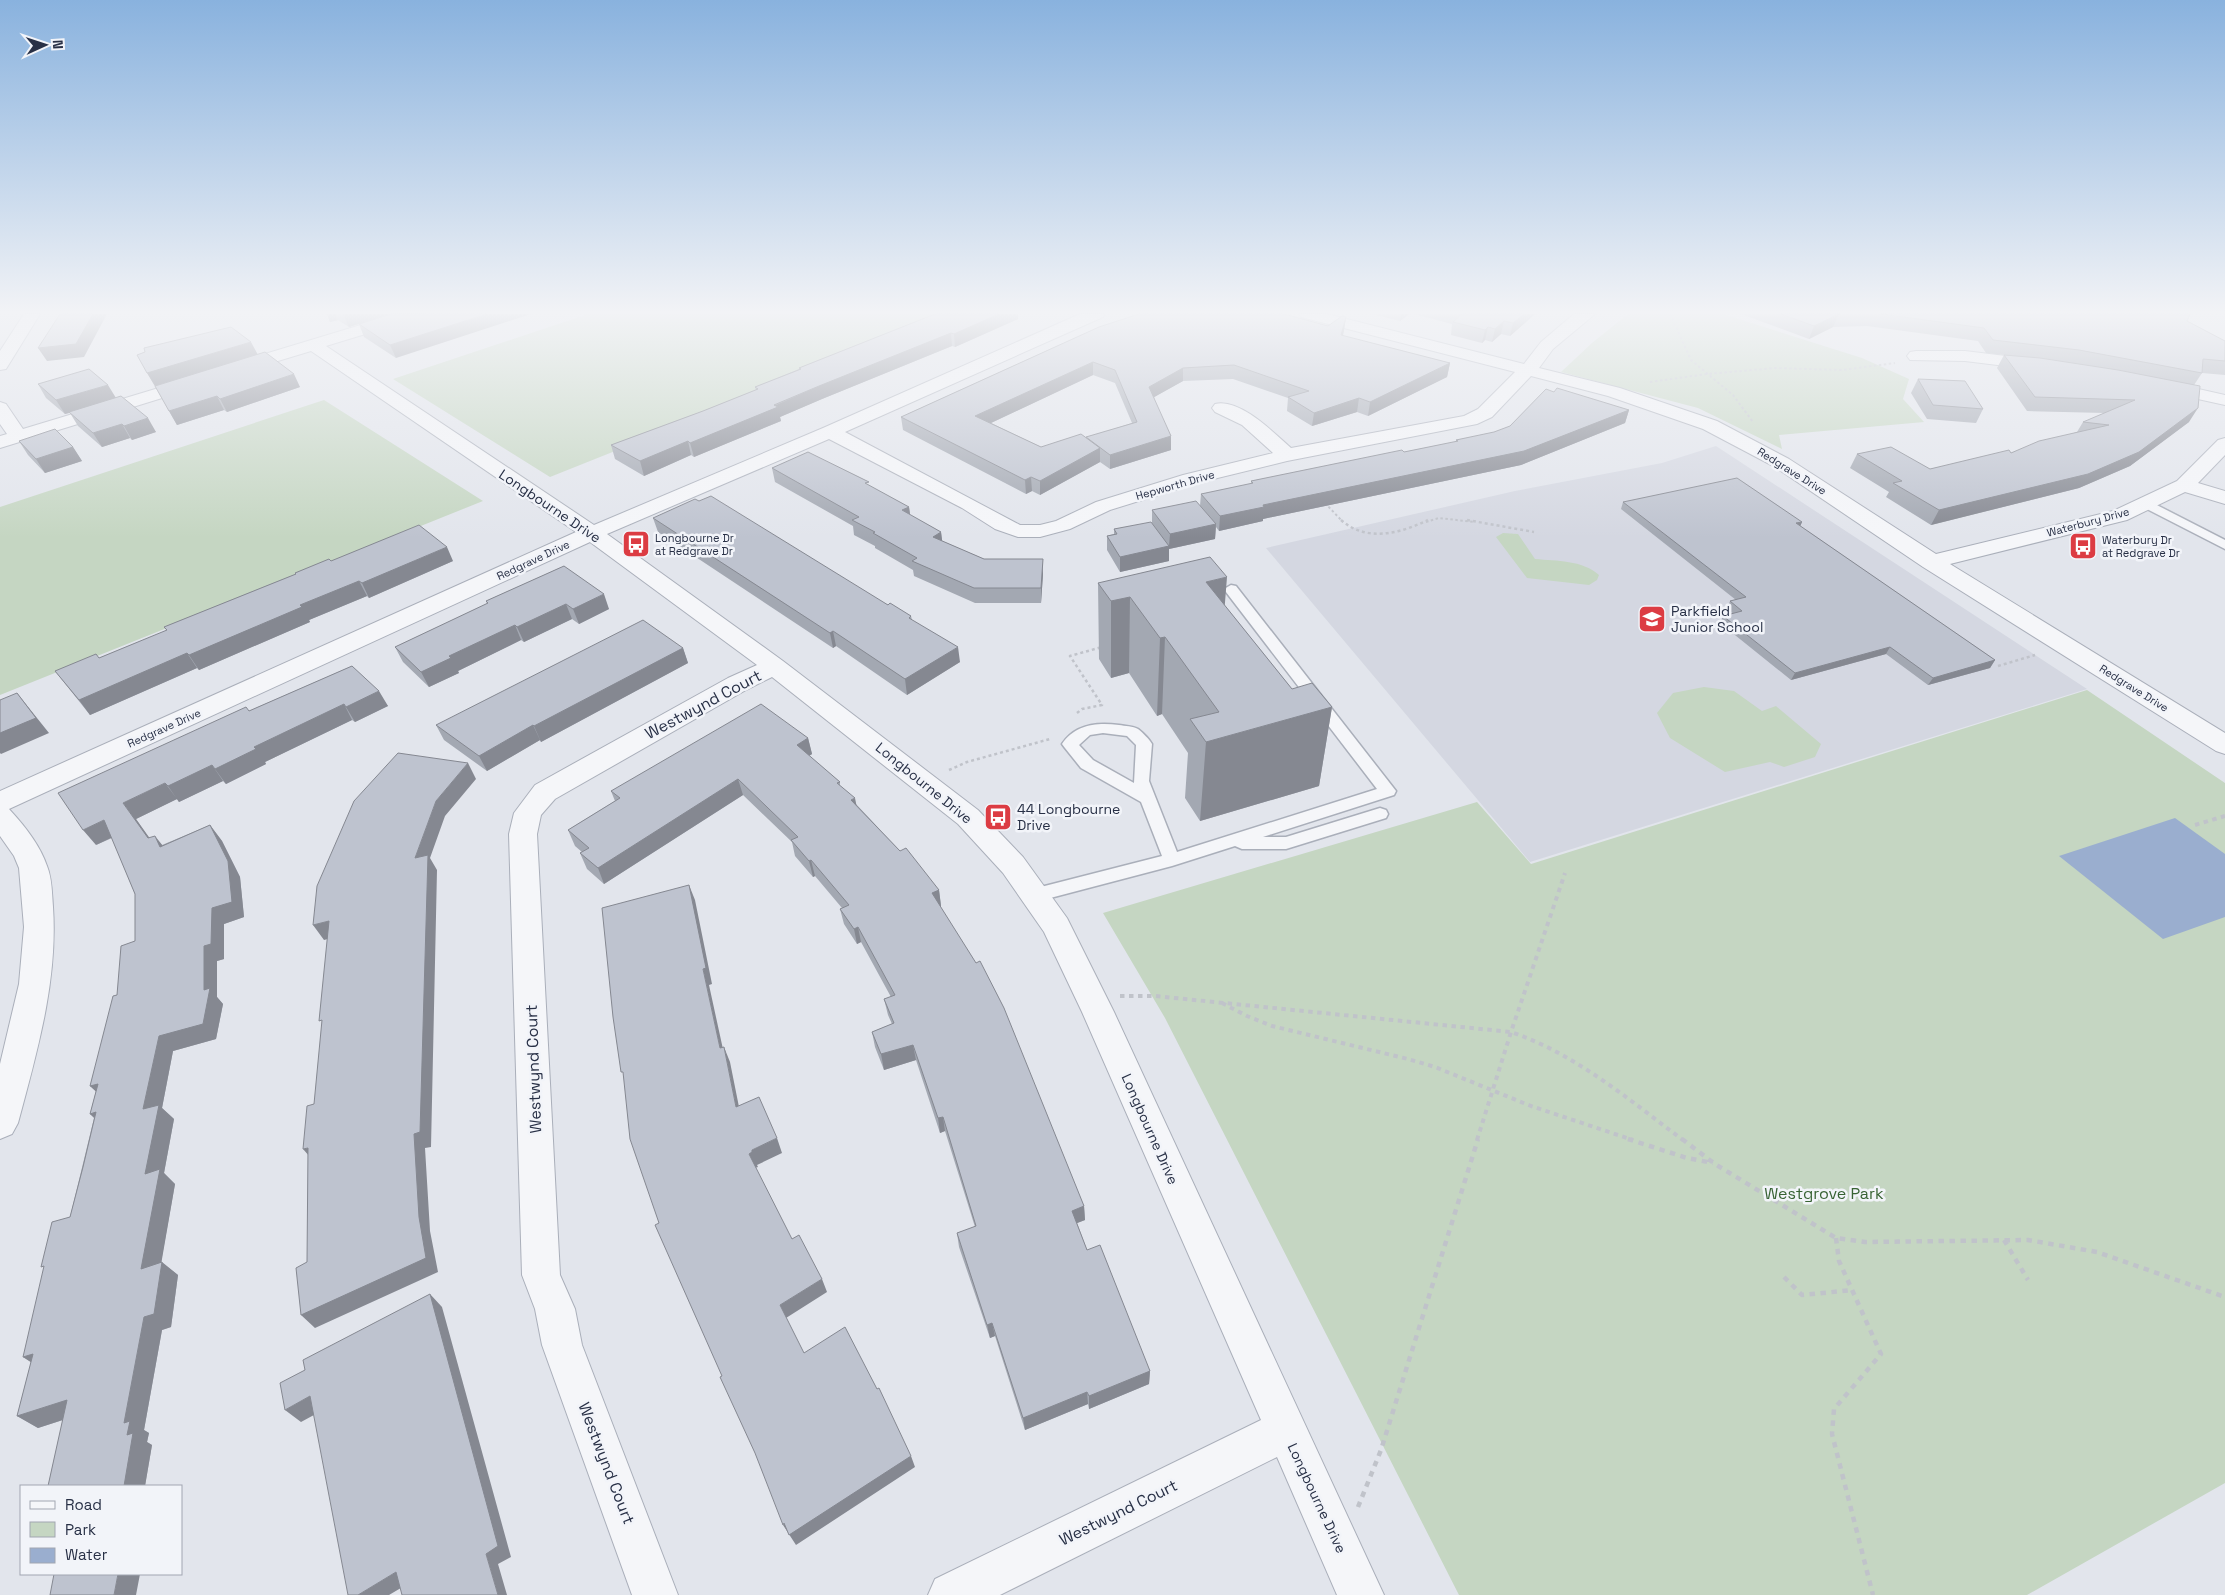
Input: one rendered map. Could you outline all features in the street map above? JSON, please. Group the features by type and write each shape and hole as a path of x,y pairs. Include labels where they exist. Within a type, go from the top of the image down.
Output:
{"street":[{"path":"0,442 173,388"},
{"name":"Longbourne Drive","path":"376,388 592,533 774,666 968,817 1013,865 1056,926 1090,995 1361,1595"},
{"name":"Redgrave Drive","path":"0,802 592,533 927,388"},
{"name":"Hepworth Drive","path":"830,432 969,504 1002,525 1018,531 1040,531 1063,525 1104,506 1161,487 1287,455 1470,420 1485,413 1508,388"},
{"name":"Redgrave Drive","path":"1601,388 1685,416 1740,440 1782,463 1932,562 2225,745"},
{"path":"2175,388 2225,400"},
{"path":"0,408 11,427 19,436"},
{"path":"1221,408 1249,420 1287,455"},
{"name":"Waterbury Drive","path":"1932,562 2120,516 2184,485 2225,444"},
{"path":"2184,485 2225,498"},
{"name":"Westwynd Court","path":"655,1595 562,1345 554,1309 541,1274 523,834 528,813 545,792 736,684 774,666"},
{"path":"0,816 14,834 32,865 39,918 36,990 25,1039 0,1123"},
{"name":"Westwynd Court","path":"951,1595 1286,1430"}],"lane":[{"path":"2147,504 2225,546"},
{"path":"1035,895 1172,860 1388,791 1231,589"},
{"path":"1148,798 1087,764 1070,744 1085,731 1103,728 1132,732 1144,744 1141,781 1148,798 1172,860"},
{"path":"1226,843 1286,842 1380,814"}],"path":[{"path":"1614,392 1621,388"},
{"path":"1725,388 1733,395 1753,422 1755,428 1740,440"},
{"path":"1324,502 1346,525 1372,533 1392,533 1412,528 1437,517 1471,521 1522,532 1534,532"},
{"path":"1071,717 1082,709 1102,706 1070,656 1105,646"},
{"path":"1998,666 2036,655"},
{"path":"924,781 967,762 1054,738"},
{"path":"2195,825 2225,816"},
{"path":"1340,1550 1381,1450 1511,1032 1565,873"},
{"path":"1090,995 1155,996 1511,1032 1538,1041 1592,1074 1715,1164 1836,1238 1865,1242 2004,1240 2046,1242 2097,1252 2225,1297"},
{"path":"1222,1003 1243,1016 1282,1030 1390,1054 1434,1066 1493,1092 1698,1162 1715,1164"},
{"path":"1836,1238 1839,1261 1881,1354 1834,1409 1832,1434 1873,1595"},
{"path":"2004,1240 2028,1280"},
{"path":"1784,1277 1802,1295 1853,1290"}],"shaded area":[{"name":"Parkfield Junior School","path":"1716,446 2087,689 1530,862 1266,548 1515,491 1662,463"}],"green space":[{"path":"408,388 772,388 550,477"},
{"path":"1624,388 1906,388 1903,399 1924,422 1779,435 1782,449 1698,408"},
{"path":"324,400 483,501 0,695 0,507"},
{"path":"1503,533 1518,534 1535,559 1569,562 1585,566 1599,575 1597,580 1589,585 1527,578 1496,537"},
{"path":"1704,687 1734,691 1762,711 1776,706 1821,744 1815,757 1784,767 1770,762 1725,772 1670,738 1657,713 1673,693"},
{"name":"Westgrove Park","path":"2087,690 2225,783 2225,1483 2027,1595 1459,1595 1165,1018 1103,913 1477,802 1531,864"}],"water":[{"path":"2175,818 2225,854 2225,917 2163,939 2059,856"}],"building":[{"path":"43,388 96,388 56,400"},
{"path":"156,388 251,388 220,399 217,396 169,411"},
{"path":"813,388 774,405 778,407 640,461 611,445 703,411 758,389"},
{"path":"964,388 1035,388 975,416 1041,447 1081,434 1100,448 1040,481 1031,477 1025,480 901,417"},
{"path":"1123,388 1150,388 1171,436 1110,455 1086,437 1137,422"},
{"path":"1302,388 1398,388 1370,402 1359,398 1314,413 1288,397 1309,391"},
{"path":"1558,388 1629,410 1524,451 1263,505 1264,507 1220,516 1201,494 1253,483 1251,481 1402,450 1404,452 1494,432 1510,426 1546,389 1554,392"},
{"path":"1923,388 1970,388 1983,409 1933,405"},
{"path":"2029,388 2200,388 2198,408 2139,452 2088,474 1939,510 1893,483 1902,481 1857,454 1891,447 1930,469 2009,450 2011,453 2039,441 2109,425 2083,422 2135,400 2035,397"},
{"path":"121,396 148,418 93,433 69,412"},
{"path":"55,429 73,447 36,459 19,441"},
{"path":"808,452 869,482 865,483 909,507 902,510 941,532 933,537 984,559 1043,559 1041,588 974,588 912,561 917,558 852,520 859,517 772,468"},
{"path":"1737,478 1802,522 1796,523 1995,660 1933,678 1890,647 1795,673 1723,616 1742,611 1730,601 1746,597 1623,502"},
{"path":"711,496 888,605 890,603 911,616 909,618 958,647 905,679 833,631 830,633 653,518 695,499 699,501"},
{"path":"1196,501 1216,524 1170,534 1152,510"},
{"path":"1151,522 1169,546 1120,557 1107,536 1117,534 1114,529"},
{"path":"419,525 447,547 362,583 359,581 300,605 302,607 189,655 187,653 79,700 55,671 96,654 99,658 167,630 164,627 329,559 331,561"},
{"path":"1210,557 1227,577 1206,582 1292,689 1312,683 1332,707 1206,742 1190,719 1219,712 1165,637 1160,638 1130,597 1111,601 1098,583"},
{"path":"564,566 604,594 573,609 566,604 517,627 515,625 449,656 451,658 421,672 395,647 488,603 486,601"},
{"path":"643,620 683,648 533,725 479,756 436,725"},
{"path":"352,666 379,691 346,707 344,704 254,747 256,749 215,769 212,765 168,786 165,783 123,803 148,838 155,836 160,847 210,825 228,861 232,902 212,908 211,944 204,946 204,990 210,988 203,1024 159,1036 143,1109 159,1105 145,1174 160,1169 141,1269 162,1262 154,1314 144,1317 124,1423 130,1421 127,1435 133,1433 124,1485 48,1485 67,1400 17,1416 33,1354 23,1357 52,1222 70,1217 83,1167 96,1112 90,1114 98,1084 90,1086 113,996 117,995 121,946 135,941 135,894 104,820 83,830 58,793 246,707 249,711"},
{"path":"17,693 36,718 0,733 0,700"},
{"path":"761,704 808,738 797,745 840,782 837,783 855,798 851,800 900,851 906,848 939,890 932,893 976,963 980,961 1004,1008 1084,1206 1072,1211 1087,1250 1100,1245 1150,1371 1089,1396 1087,1392 1023,1418 992,1323 987,1325 957,1233 976,1226 943,1117 938,1118 913,1045 881,1054 872,1032 894,1023 884,999 895,995 858,927 854,929 840,909 849,905 811,860 809,861 791,840 798,837 738,779 598,868 580,853 589,848 568,830 620,798 611,791"},
{"path":"398,753 468,763 436,801 415,858 428,855 420,1132 414,1134 419,1217 426,1258 301,1315 296,1268 307,1262 308,1148 303,1149 307,1106 314,1104 322,1020 319,1021 329,921 313,925 317,886 354,801"},
{"path":"689,885 706,968 703,969 720,1048 724,1047 736,1107 759,1097 777,1138 752,1150 749,1154 792,1239 799,1235 822,1279 780,1305 804,1353 845,1327 877,1389 879,1388 911,1456 789,1535 784,1523 783,1525 755,1453 720,1377 722,1376 655,1225 659,1223 630,1139 623,1072 621,1072 613,1017 602,908"},
{"path":"430,1294 498,1546 486,1554 498,1595 402,1595 396,1572 358,1595 348,1595 310,1396 285,1410 280,1383 305,1370 303,1360"},
{"path":"54,1575 118,1575 114,1595 50,1595"}],"place":[{"name":"Longbourne Dr at Redgrave Dr","path":"636,544"},
{"name":"Waterbury Dr at Redgrave Dr","path":"2083,546"},
{"name":"Parkfield Junior School","path":"1652,619"},
{"name":"44 Longbourne Drive","path":"998,817"}]}
